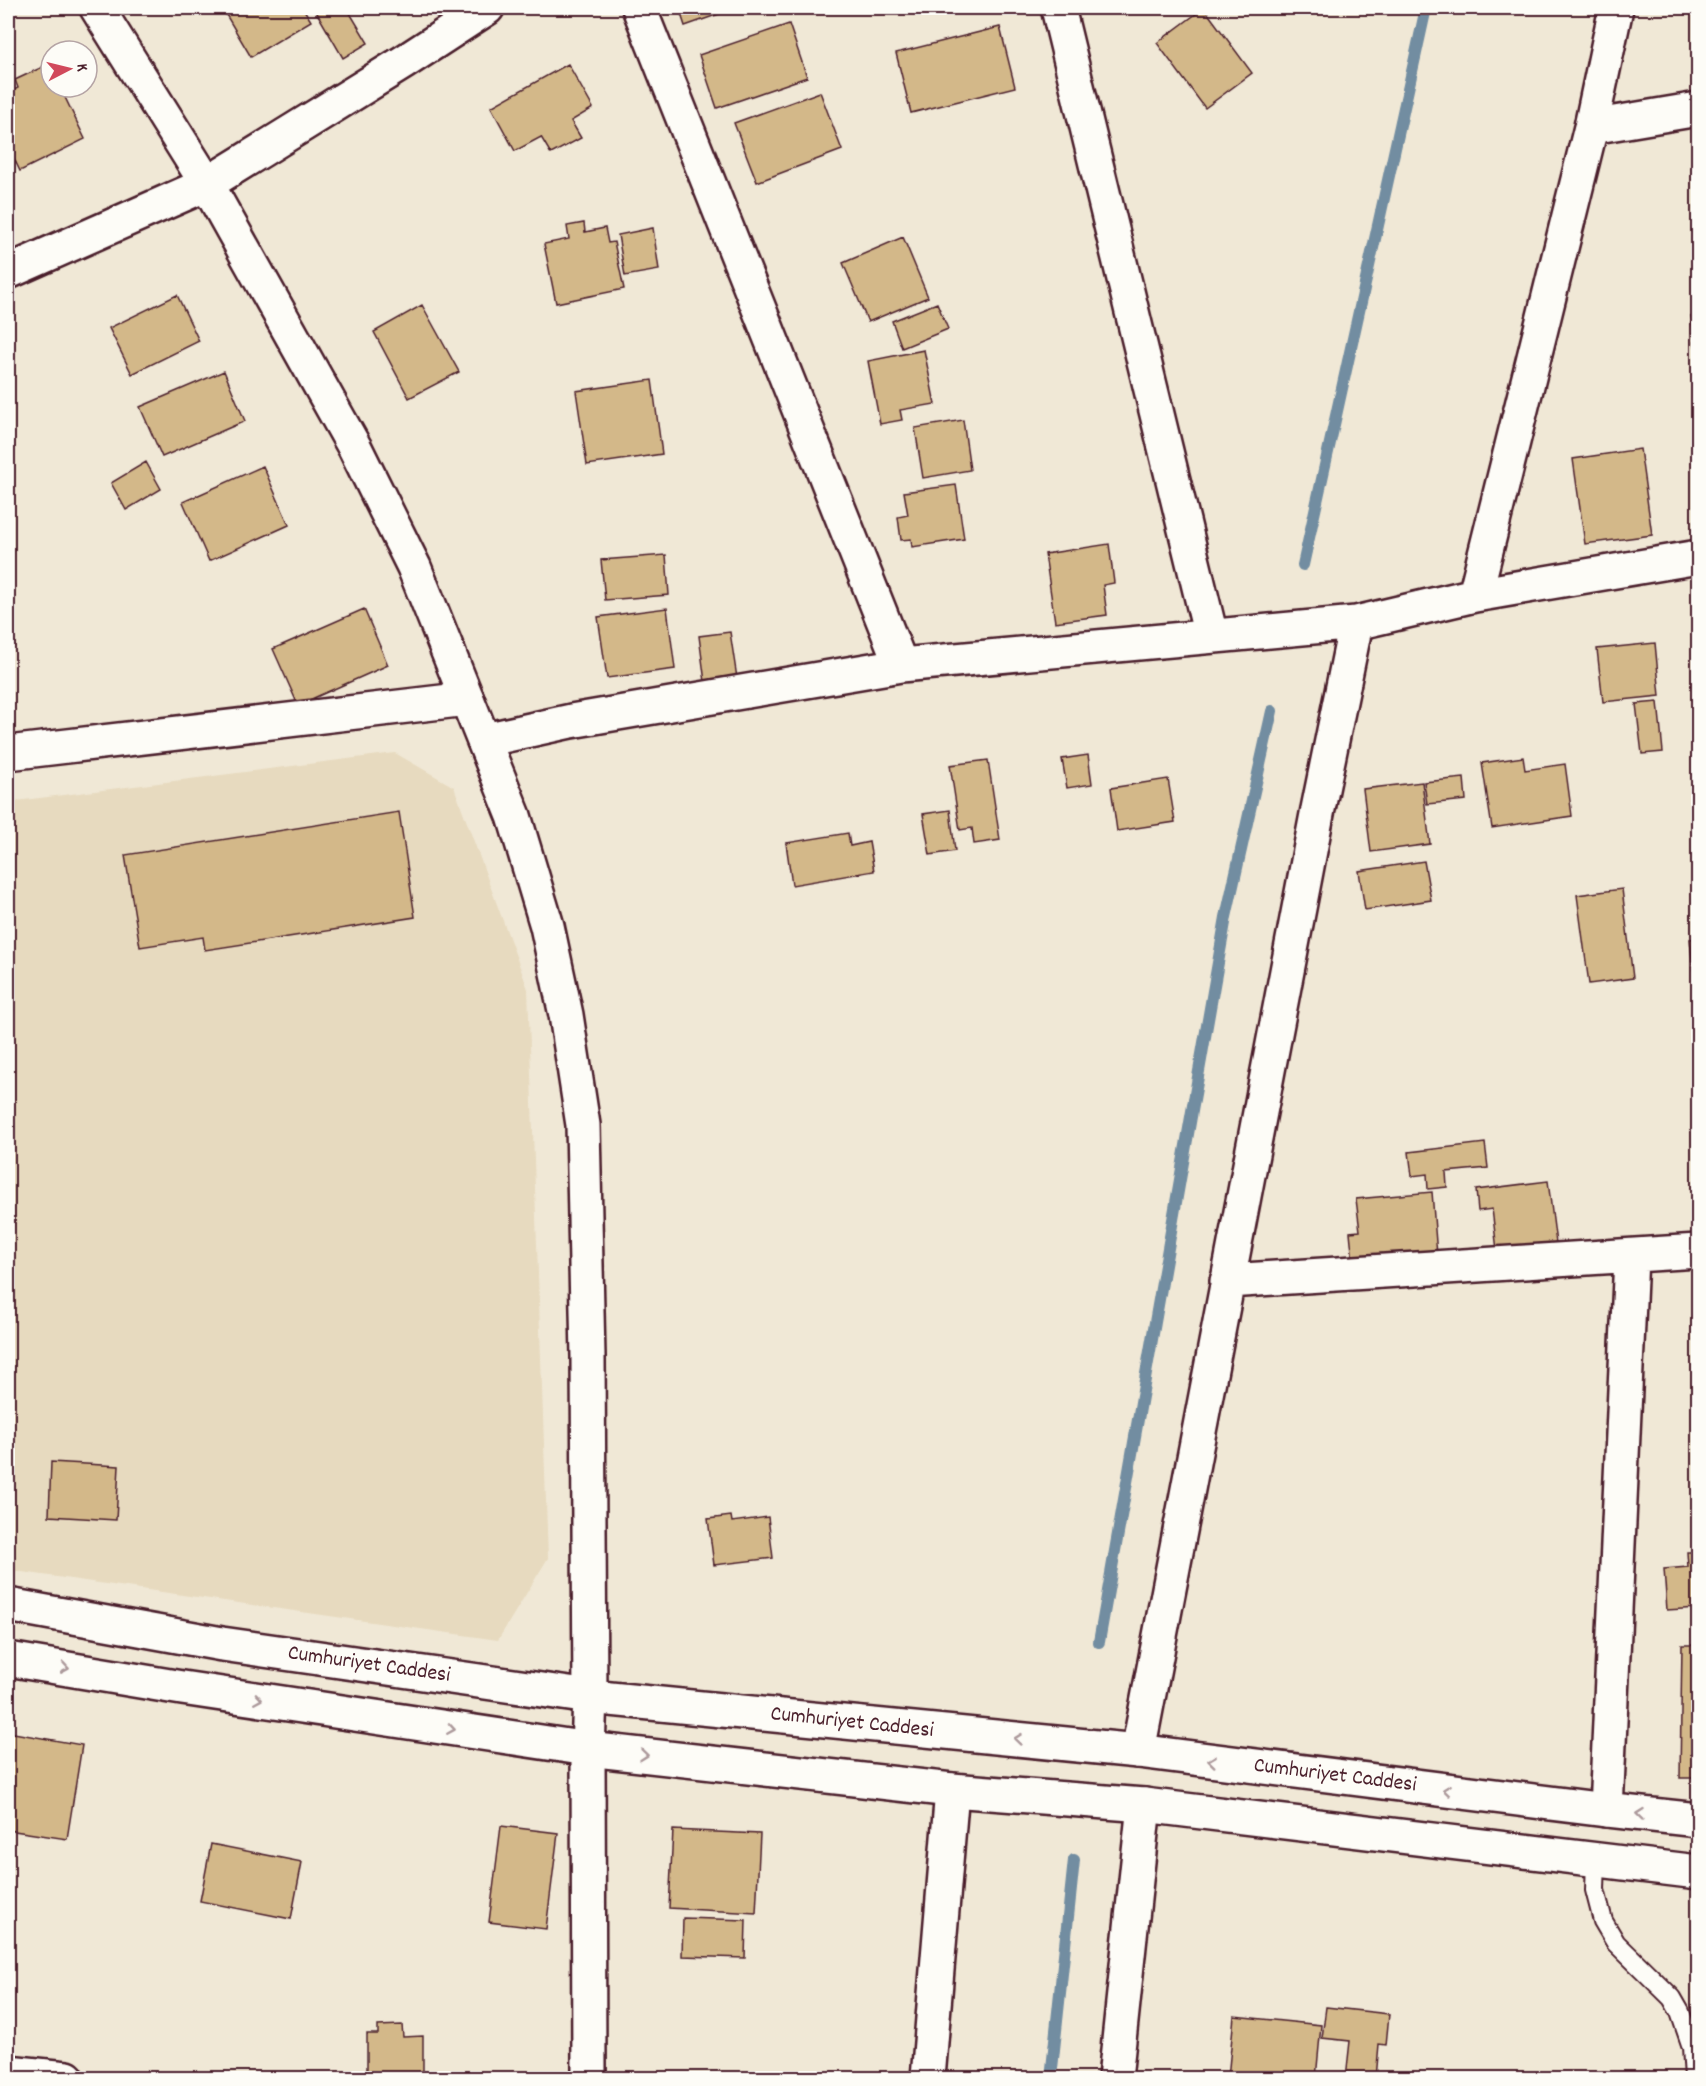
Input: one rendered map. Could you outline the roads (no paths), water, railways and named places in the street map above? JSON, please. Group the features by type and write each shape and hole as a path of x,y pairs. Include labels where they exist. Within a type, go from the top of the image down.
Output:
{"street":[{"path":"97,8 207,184 355,448 414,567 514,816 547,926 566,1015 583,1125 588,1369 589,2079"},
{"path":"8,272 207,184 487,8"},
{"path":"639,8 901,665"},
{"path":"1058,8 1210,636"},
{"path":"1475,595 1591,127 1616,8"},
{"path":"1591,127 1698,109"},
{"path":"484,740 571,721 901,665 1356,623 1475,595 1698,557"},
{"path":"1138,1751 1317,814 1356,623"},
{"path":"8,753 467,699"},
{"path":"1227,1281 1698,1251"},
{"path":"1606,1810 1631,1257"},
{"name":"Cumhuriyet Caddesi","path":"8,1605 222,1644 590,1697 1138,1751 1698,1820"},
{"path":"8,1659 193,1690 588,1749 952,1790 1144,1805 1698,1872"},
{"path":"928,2079 952,1790"},
{"path":"1115,2079 1144,1805"},
{"path":"8,2072 67,2079"}],"lane":[{"path":"1596,1859 1595,1890 1603,1921 1616,1943 1672,1998 1692,2047 1694,2079"}],"waterway":[{"path":"1303,565 1426,8"},
{"path":"1099,1642 1226,917 1272,711"},
{"path":"1051,2078 1074,1860"}]}
